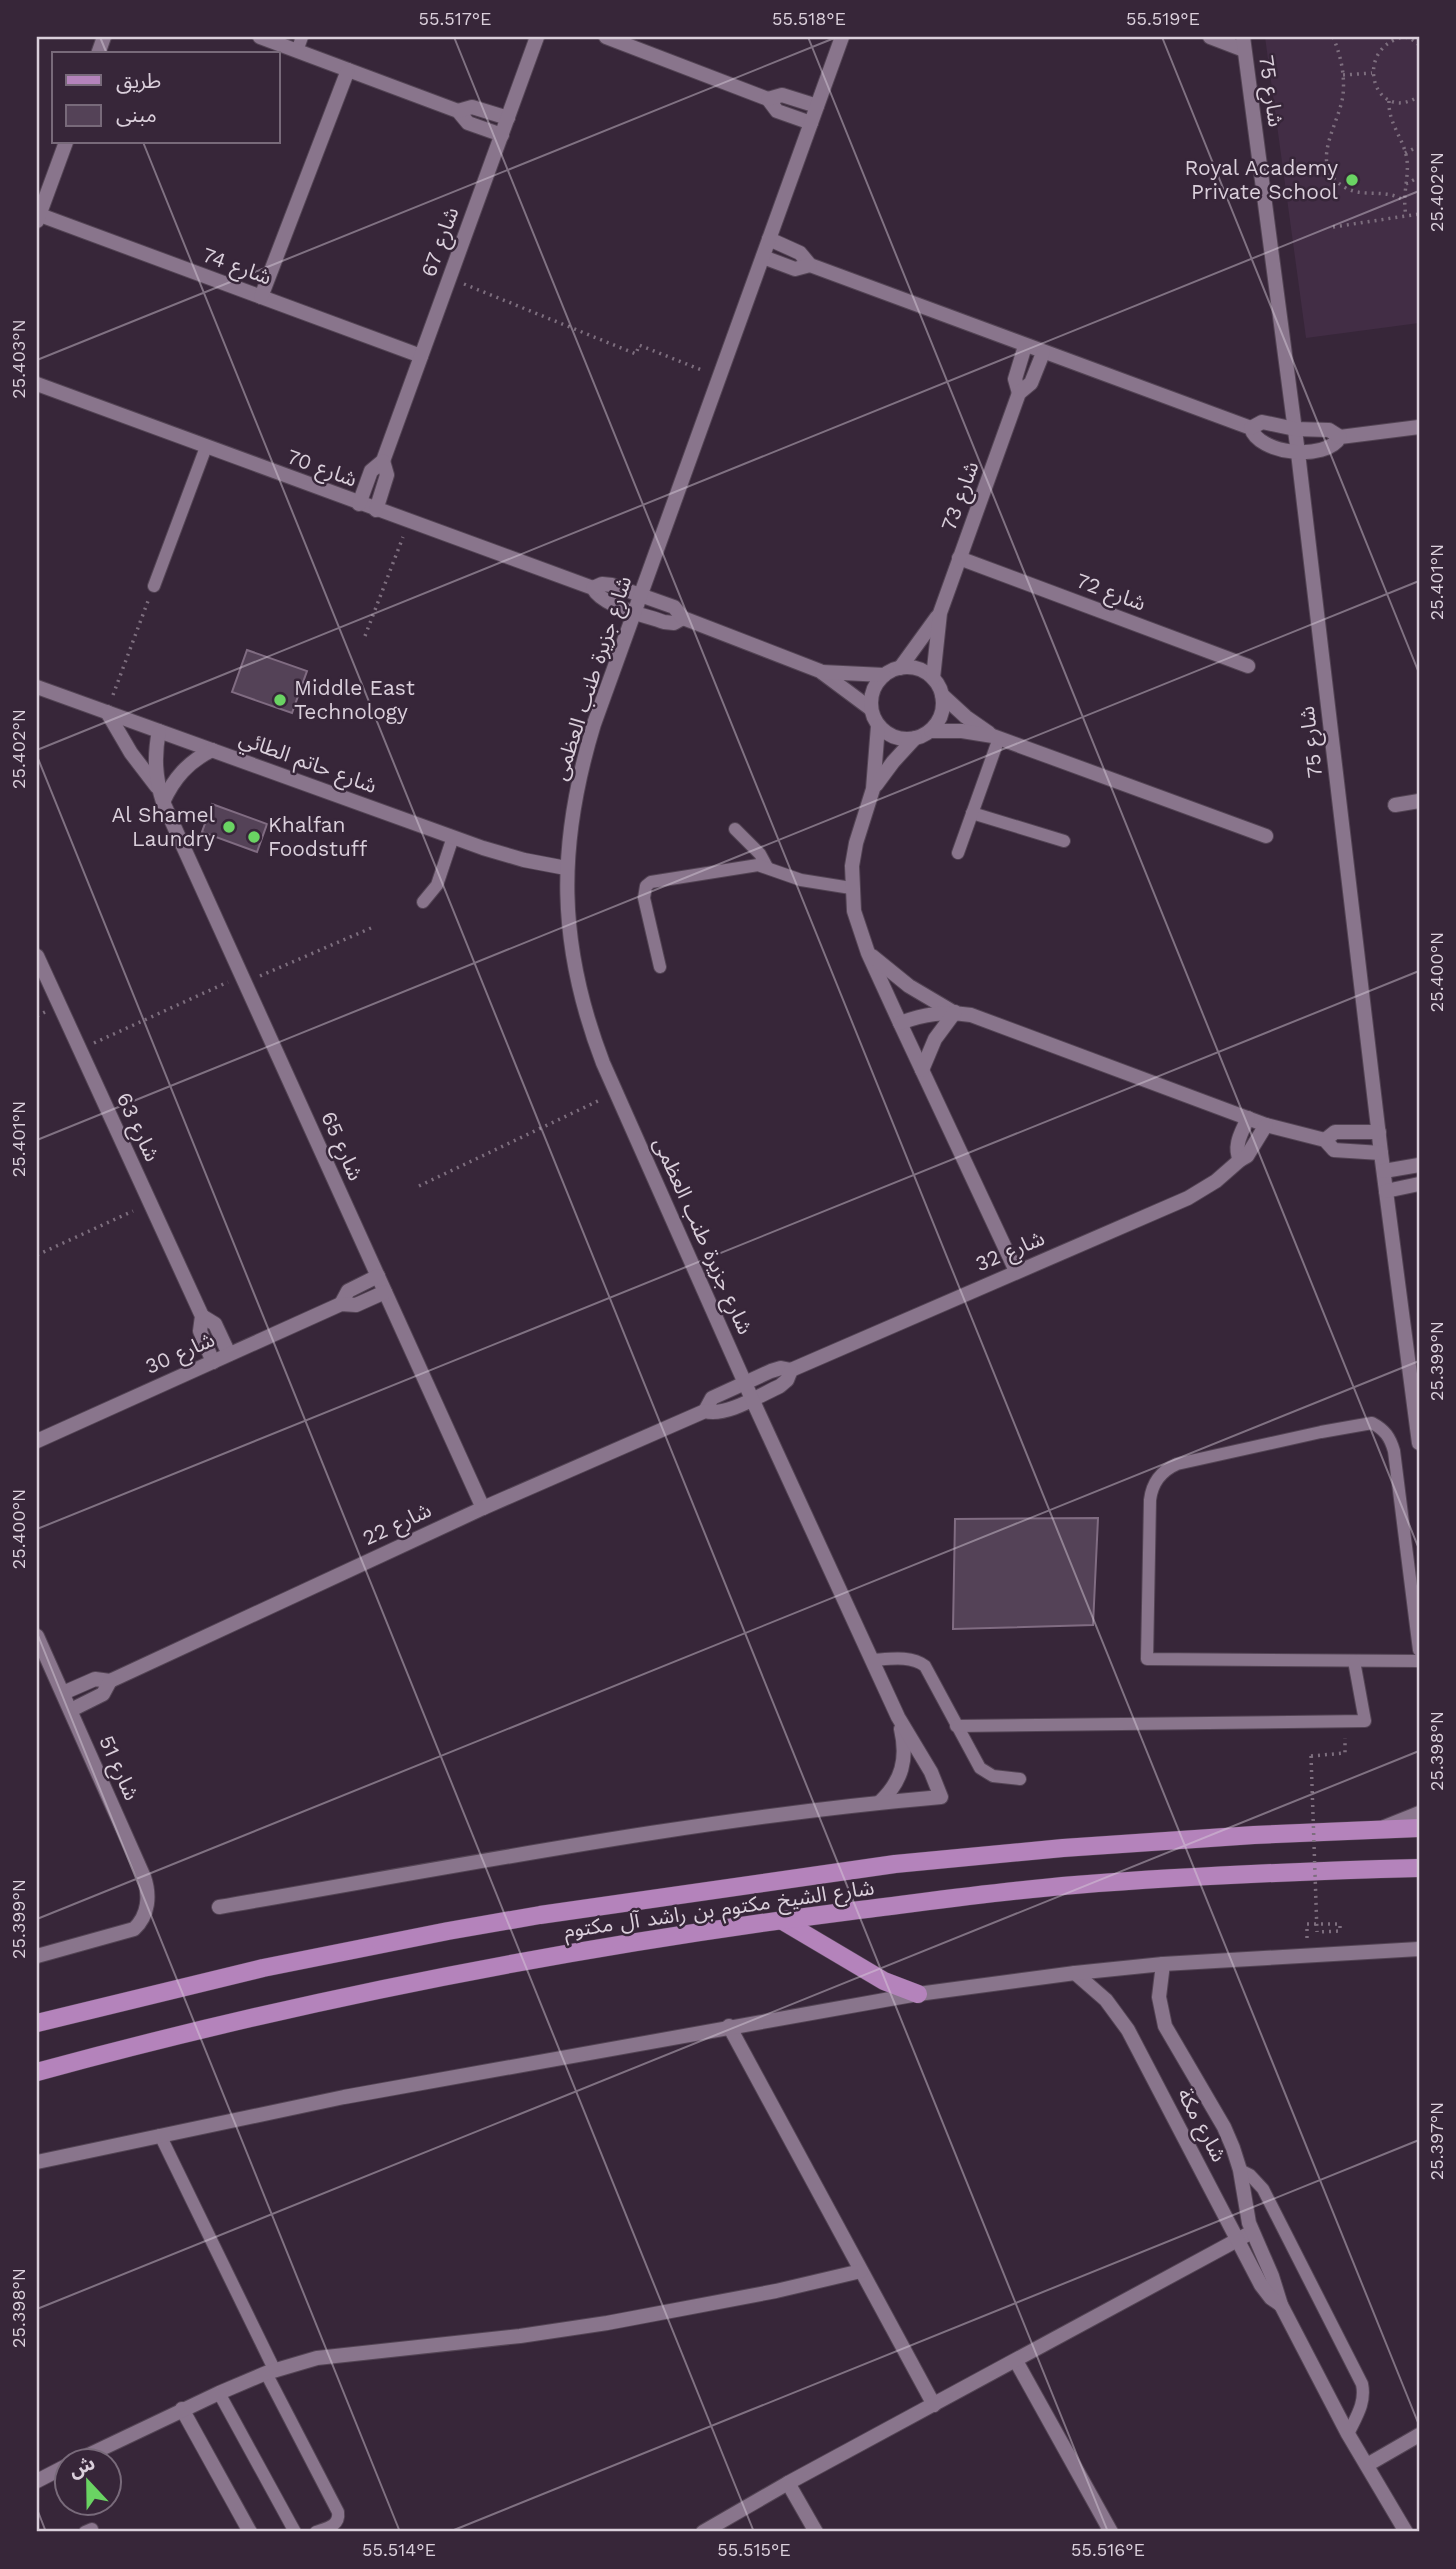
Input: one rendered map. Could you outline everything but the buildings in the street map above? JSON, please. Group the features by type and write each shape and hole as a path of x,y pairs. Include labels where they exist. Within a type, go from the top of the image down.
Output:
{"main road":[{"name":"شارع الشيخ مكتوم بن راشد آل مكتوم","path":"37,2023 263,1968 540,1915 921,1862 1063,1848 1254,1835 1419,1828"},
{"name":"شارع الشيخ مكتوم بن راشد آل مكتوم","path":"37,2072 171,2037 371,1991 654,1939 781,1920 1071,1885 1185,1877 1419,1868"},
{"path":"781,1920 884,1981 918,1994"}],"street":[{"path":"260,37 299,44 348,70 458,111 468,123 502,135"},
{"name":"شارع 67","path":"359,504 371,471 383,461 537,37"},
{"path":"606,37 768,99 777,111 811,123"},
{"name":"شارع جزيرة طنب العظمى","path":"842,37 583,759 573,808 566,867 566,904 576,976 592,1034 752,1399 898,1717 935,1780 941,1797 880,1802"},
{"path":"1210,37 1243,43"},
{"name":"شارع 75","path":"1243,43 1295,429 1381,1153 1419,1443"},
{"path":"261,297 348,70"},
{"path":"768,99 782,95 817,106"},
{"path":"458,111 472,107 508,118"},
{"path":"38,218 65,144"},
{"name":"شارع 74","path":"38,218 421,356"},
{"path":"769,239 800,253 810,265 1251,428 1262,422 1295,429 1329,430 1340,437 1419,427"},
{"path":"762,257 795,269 810,265"},
{"name":"شارع 73","path":"1019,393 1015,379 1025,346"},
{"name":"شارع 73","path":"933,678 940,613 1019,393 1031,383 1043,353"},
{"name":"شارع 70","path":"37,384 593,588 603,600 635,612 669,623 684,618"},
{"path":"1251,428 1254,436 1263,442 1298,453 1332,447 1340,437"},
{"name":"شارع 67","path":"376,510 387,475 383,461"},
{"name":"شارع 72","path":"960,558 1248,666"},
{"name":"شارع 70","path":"593,588 607,584 674,607 684,618 820,671 871,709"},
{"name":"شارع 73","path":"900,668 940,613"},
{"path":"996,737 966,717 942,695 933,678 924,671 912,667 900,668 884,676 873,691 871,709 878,726 873,789 856,843 851,888 854,911 868,953 1016,1271"},
{"name":"شارع 70","path":"820,671 884,676"},
{"name":"شارع حاتم الطائي","path":"37,687 453,837 524,860 566,867"},
{"path":"873,789 915,738 931,730 939,720 943,708 942,695"},
{"name":"شارع 65","path":"107,712 161,796 483,1508"},
{"path":"878,726 895,737 915,738"},
{"path":"931,730 962,731 996,737 1266,836"},
{"name":"شارع 65","path":"159,731 155,761 161,796"},
{"path":"161,796 187,765 212,750"},
{"path":"1395,805 1419,801"},
{"path":"868,953 909,986 955,1012 989,1020 1266,1125 1325,1140 1334,1150 1381,1153"},
{"name":"شارع 63","path":"37,956 202,1316 200,1331 213,1362"},
{"path":"900,1023 927,1014 955,1012"},
{"path":"922,1070 935,1039 955,1012"},
{"path":"1240,1160 1237,1143 1248,1118"},
{"name":"شارع 32","path":"745,1382 776,1368 791,1370 1188,1198 1216,1181 1252,1151 1266,1125"},
{"path":"1325,1140 1335,1132 1379,1132"},
{"path":"1384,1171 1419,1165"},
{"path":"1387,1191 1419,1184"},
{"name":"شارع 30","path":"341,1304 348,1291 378,1276"},
{"name":"شارع 30","path":"37,1441 341,1304 356,1305 385,1292"},
{"name":"شارع 63","path":"202,1316 215,1324 229,1354"},
{"name":"شارع 32","path":"752,1399 784,1383 791,1370"},
{"name":"شارع 22","path":"705,1411 712,1398 745,1382"},
{"name":"شارع 22","path":"63,1693 95,1679 110,1681 483,1508 705,1411 720,1413 752,1399"},
{"name":"شارع 51","path":"37,1636 42,1660 71,1710 144,1877 148,1895 142,1919 134,1929 37,1956"},
{"name":"شارع 22","path":"71,1710 103,1694 110,1681"},
{"name":"شارع جزيرة طنب العظمى","path":"880,1802 898,1781 903,1767 904,1739 898,1717"},
{"path":"219,1907 642,1835 880,1802"},
{"path":"37,2162 344,2097 918,1994 1163,1964 1419,1949"},
{"name":"شارع مكة","path":"1163,1964 1159,1997 1165,2026 1224,2127 1240,2170 1246,2213 1252,2232 1272,2276 1281,2305 1348,2434 1406,2532"},
{"name":"شارع مكة","path":"1075,1973 1106,2000 1128,2030 1266,2292 1281,2305"},
{"path":"729,2026 934,2405"},
{"path":"703,2532 788,2483 1252,2232"},
{"path":"107,2446 219,2393 270,2372 317,2358 607,2323 752,2296 861,2271"},
{"path":"1016,2361 1111,2532"},
{"path":"182,2409 250,2532"},
{"path":"1367,2465 1419,2435"},
{"path":"788,2483 816,2532"}],"lane":[{"path":"154,586 206,447"},
{"path":"958,853 996,737"},
{"path":"972,813 1064,841"},
{"path":"734,829 760,854 767,867"},
{"path":"423,902 437,885 453,837"},
{"path":"660,967 643,898 646,886 657,880 713,874 749,866 767,867 801,880 851,888"},
{"path":"1419,1650 1394,1451 1383,1429 1372,1423 1209,1456 1163,1472 1154,1485 1150,1500 1147,1658 1419,1661"},
{"path":"872,1660 907,1659 925,1666 980,1768 993,1776 1020,1779"},
{"path":"956,1726 1366,1721 1354,1661"},
{"path":"1375,1830 1419,1812"},
{"path":"160,2135 338,2512 335,2524 316,2532"},
{"path":"1240,2170 1250,2175 1263,2189 1362,2384 1364,2399 1348,2434"},
{"path":"219,2393 295,2532"}],"path":[{"path":"1334,37 1343,75 1343,98 1326,146 1325,156 1331,175 1337,182 1354,191 1388,193 1403,200"},
{"path":"1419,45 1414,40 1401,37 1389,43 1378,56 1373,73 1379,92 1389,101 1406,102 1419,96"},
{"path":"1343,75 1373,73"},
{"path":"1389,101 1390,118 1405,153 1407,169 1403,200 1406,216"},
{"path":"1405,153 1419,146"},
{"path":"1405,185 1419,177"},
{"path":"1333,227 1419,214"},
{"path":"449,278 636,354 639,345 719,377"},
{"path":"365,636 409,522"},
{"path":"107,712 154,586"},
{"path":"80,1050 371,928"},
{"path":"419,1186 617,1092"},
{"path":"37,1255 150,1203"},
{"path":"1307,1924 1340,1924 1340,1931 1317,1932 1311,1756 1345,1753"}],"shaded area":[{"name":"Royal Academy Private School","path":"1265,37 1419,37 1419,323 1306,338"}],"place":[{"name":"Royal Academy Private School","path":"1352,180"},
{"name":"Middle East Technology","path":"280,700"},
{"name":"Al Shamel Laundry","path":"229,827"},
{"name":"Khalfan Foodstuff","path":"254,837"}]}
